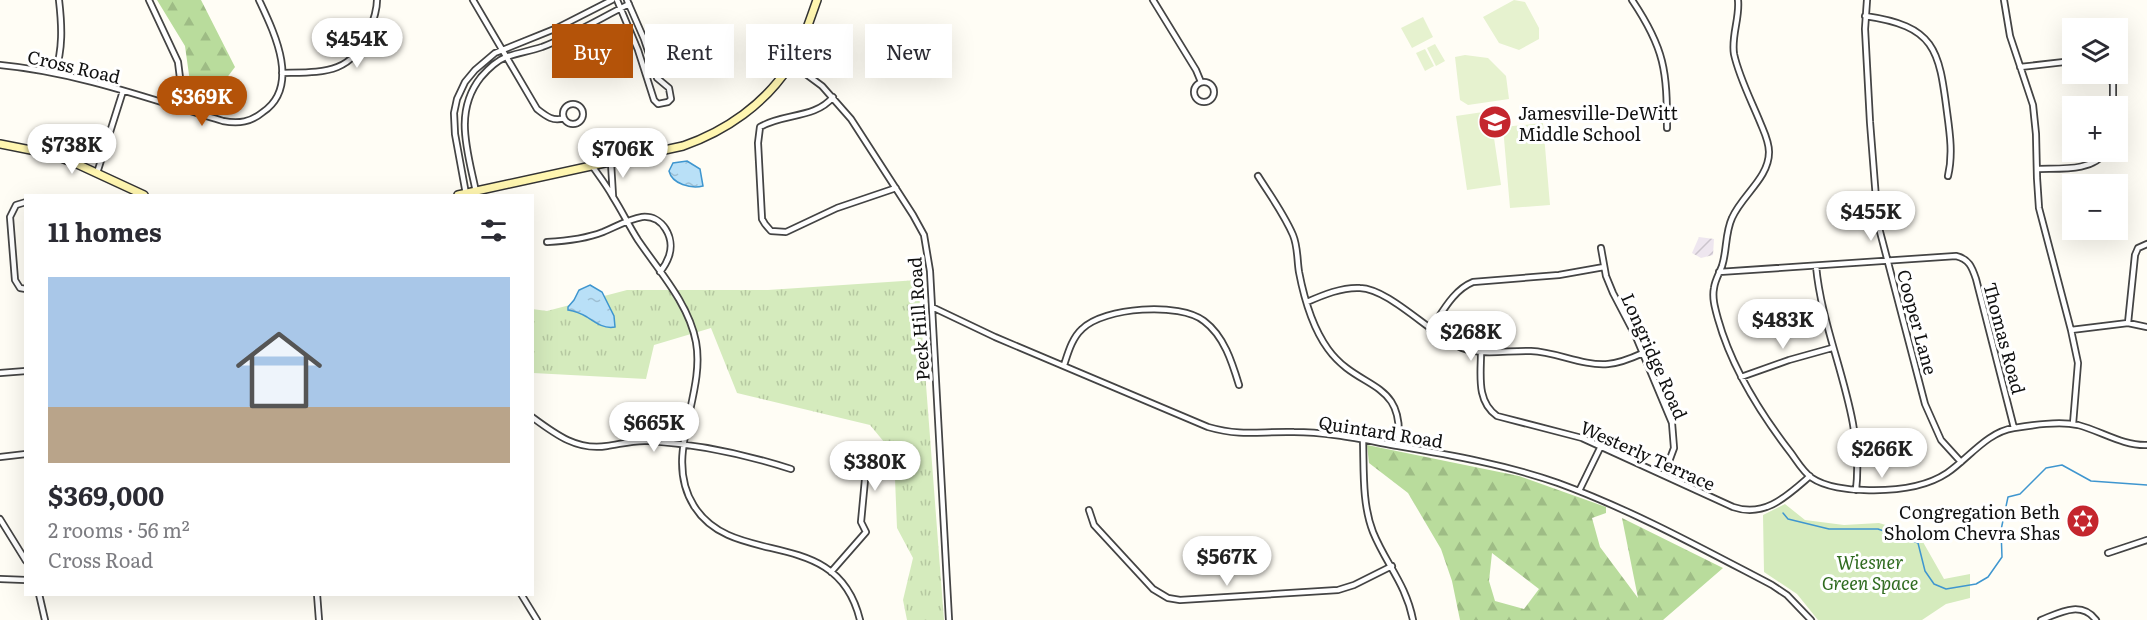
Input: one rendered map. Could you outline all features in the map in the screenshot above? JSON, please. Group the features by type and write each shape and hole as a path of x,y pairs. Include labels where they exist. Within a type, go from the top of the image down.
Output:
{"street":[{"path":"55,73 62,39 59,0"},
{"path":"149,0 178,62 184,110"},
{"name":"Cross Road","path":"0,64 55,73 223,121 232,123 248,121 268,109 275,101 280,92 282,73 275,39 259,0"},
{"path":"282,73 327,70 343,66 362,49 371,26 377,0"},
{"path":"473,0 537,109 553,119 564,118"},
{"path":"612,0 557,28 502,49 475,70 465,82 457,99 454,113 462,194 683,146 728,126 757,104 780,78"},
{"path":"476,192 466,143 465,109 473,87 484,73 507,57 543,46 620,8 628,2 657,78 669,88 672,94 668,102 655,103 638,50 620,8 617,0"},
{"path":"809,24 817,0"},
{"path":"1153,0 1201,82"},
{"path":"1632,0 1652,33 1662,60 1667,88 1666,128"},
{"path":"1738,0 1734,52 1768,141 1769,154 1764,172 1732,218 1713,290 1714,301 1722,332 1741,377 1773,429 1810,476 1836,486 1856,490 1890,490 1922,485 1947,473 1989,439 2014,428 2073,424 2125,442 2147,445"},
{"name":"Cooper Lane","path":"1867,0 1865,16 1876,210 1925,404 1941,440 1960,462"},
{"path":"2004,0 2010,36 2033,105 2037,134 2039,208 2078,363 2073,424"},
{"path":"1865,16 1908,26 1920,34 1934,51 1942,75 1951,143 1952,160 1948,176"},
{"path":"2020,67 2062,62"},
{"name":"Peck Hill Road","path":"812,78 833,97 850,118 924,235 928,252 932,307 949,620"},
{"path":"1201,82 1210,84 1215,92 1213,97 1205,102 1196,99 1194,95 1196,85 1201,82"},
{"path":"97,173 123,91"},
{"path":"833,97 827,105 817,110 760,127 758,142 762,219 765,224 771,231 786,232 837,208 896,188"},
{"path":"570,105 578,105 583,111 582,118 577,123 569,123 564,118 564,110 570,105"},
{"path":"0,144 51,154 142,194"},
{"path":"611,162 613,196"},
{"path":"2037,169 2096,162"},
{"path":"593,167 687,316 696,342 698,376 684,444 683,480 694,506 712,526 732,537 815,561 831,572 847,590 860,620"},
{"path":"1258,176 1294,236 1299,272 1313,322 1330,351 1344,367 1391,399 1399,418 1398,446"},
{"path":"24,203 16,205 10,218 15,280 20,288 24,289"},
{"path":"547,242 580,239 645,217 656,219 664,226 670,237 671,246 670,255 660,272"},
{"path":"2128,324 2135,255 2138,248 2147,244"},
{"name":"Longridge Road","path":"1601,248 1604,267 1613,293 1643,353 1674,429 1674,448 1664,475"},
{"name":"Thomas Road","path":"1888,260 1956,256 1970,263 2014,428"},
{"path":"1719,272 1888,260"},
{"path":"1816,266 1820,297 1832,348 1856,434 1858,463 1856,490"},
{"path":"1430,330 1456,293 1465,285 1473,282 1561,274 1604,267"},
{"path":"1307,302 1350,288 1371,290 1402,308 1444,339 1464,349 1481,352 1544,352 1592,364 1624,361 1643,353"},
{"name":"Quintard Road","path":"932,307 995,337 1208,427 1228,433 1248,435 1294,432 1363,440 1531,475 1579,491 1629,513 1772,585 1787,595 1811,620"},
{"path":"1064,365 1077,334 1093,321 1131,311 1172,309 1194,315 1212,328 1220,338 1239,385"},
{"path":"2071,330 2128,324 2147,327"},
{"path":"1741,377 1832,348"},
{"name":"Westerly Terrace","path":"1481,352 1480,386 1482,397 1492,413 1510,421 1582,438 1732,507 1753,511 1774,504 1810,476"},
{"path":"0,373 24,371"},
{"path":"534,419 557,436 583,446 606,447 645,440 684,444 746,454 792,469"},
{"path":"1363,440 1367,513 1374,534 1402,584 1413,620"},
{"path":"1579,491 1601,446"},
{"path":"831,572 866,532 861,522 866,469 876,452"},
{"path":"0,457 24,454"},
{"path":"1089,510 1092,522 1099,531 1153,589 1168,598 1180,600 1338,590 1354,585 1392,566"},
{"path":"0,519 24,558"},
{"path":"2108,553 2147,540"},
{"path":"0,579 24,580"},
{"path":"39,596 45,620"},
{"path":"317,596 319,620"},
{"path":"522,596 537,620"},
{"path":"2041,620 2067,609 2089,613 2096,620"}],"shaded area":[{"path":"1699,237 1714,239 1713,255 1701,258 1692,253"}],"green space":[{"path":"157,0 201,0 235,67 217,91 208,78 190,82 185,46"},
{"path":"1514,0 1525,2 1539,28 1539,39 1519,50 1499,43 1483,17"},
{"path":"1423,17 1433,37 1412,48 1401,28"},
{"path":"1435,44 1445,61 1436,66 1427,48"},
{"path":"1425,49 1434,66 1425,71 1416,53"},
{"path":"1465,55 1488,58 1506,76 1509,99 1468,105 1460,100 1455,57"},
{"path":"1490,111 1501,185 1467,190 1456,116"},
{"path":"1543,123 1550,205 1510,208 1503,127"},
{"path":"918,280 944,620 907,620 903,600 913,558 897,528 894,454 870,425 737,393 711,328 654,345 646,379 534,373 534,309 547,311 627,290 768,290"},
{"path":"1367,445 1519,476 1606,507 1606,513 1592,518 1600,547 1638,598 1622,518 1723,568 1663,620 1460,620 1452,581 1441,549 1408,493 1369,463","holes":["1492,553 1539,589 1524,609 1495,601 1489,581"]},
{"name":"Wiesner Green Space","path":"1785,504 1805,520 1844,525 1879,523 1919,535 1944,579 1970,574 1970,598 1946,604 1922,620 1818,620 1797,594 1764,572 1763,515"}],"water":[{"path":"687,161 700,169 703,186 693,187 683,184 671,176 669,171 673,163"},
{"path":"590,285 602,292 614,316 615,327 604,326 568,310 579,290"}],"waterway":[{"path":"1783,513 1788,519 1829,529 1878,529 1918,543 1925,571 1934,584 1946,589 1976,584 1988,577 2002,557 2001,530 2008,497 2020,494 2046,468 2062,465 2091,481 2147,485"}],"place":[{"name":"Jamesville-DeWitt Middle School","path":"1495,122"},
{"name":"Congregation Beth Sholom Chevra Shas","path":"2083,521"}]}
